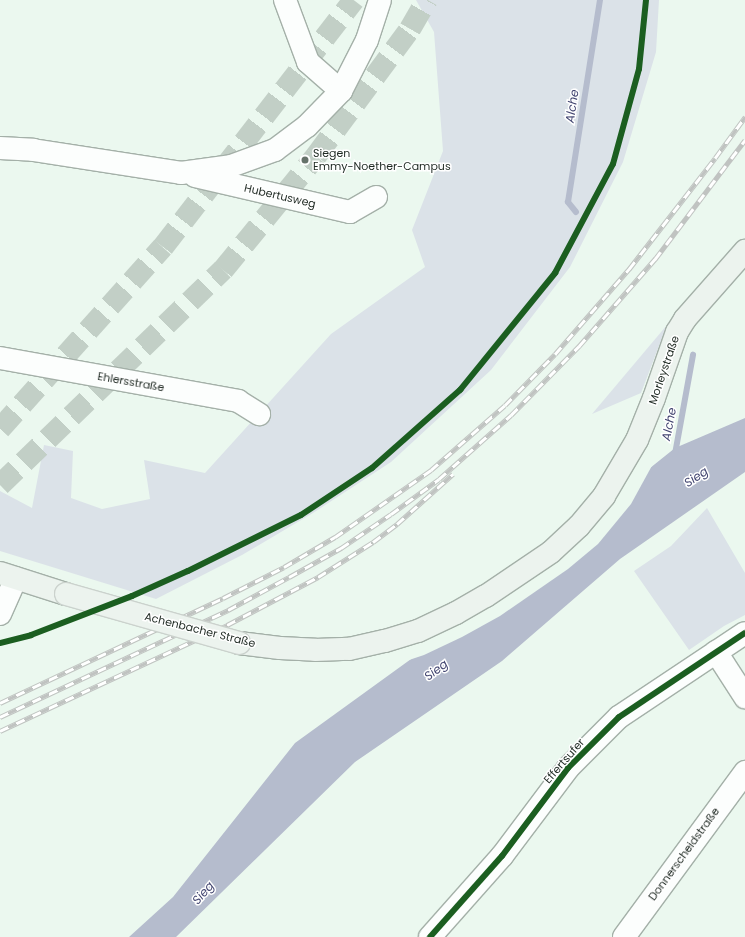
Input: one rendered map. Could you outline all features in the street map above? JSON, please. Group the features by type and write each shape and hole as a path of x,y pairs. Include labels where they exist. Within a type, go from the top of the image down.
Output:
{"main road":[{"name":"Morleystraße","path":"632,449 654,398 677,332 685,318 745,251"},
{"name":"Achenbacher Straße","path":"8,575 66,594 239,642 280,648 315,650 349,649 385,642 418,631 456,613 486,596 551,552 579,526 604,496 632,449"}],"street":[{"path":"285,0 308,62 341,91"},
{"name":"Hubertusweg","path":"181,173 231,166 275,150 306,126 341,91 367,40 380,0"},
{"name":"Hubertusweg","path":"0,148 33,150 181,173 350,212 376,197"},
{"name":"Ehlersstraße","path":"0,358 238,401 259,414"},
{"path":"0,614 8,575"},
{"name":"Effertsufer","path":"430,937 502,856 568,768 618,717 745,634"},
{"path":"716,652 745,697"},
{"name":"Donnerscheidstraße","path":"624,937 745,772"}],"shaded area":[{"path":"416,0 659,0 656,52 623,162 570,267 491,370 391,462 313,513 242,555 156,599 0,551 0,491 32,508 44,445 73,451 71,498 102,509 150,499 144,460 205,473 331,334 425,267 412,230 443,151 434,32"},
{"path":"667,325 641,393 592,414"},
{"path":"707,508 745,573 745,615 724,626 689,650 634,571 671,546"}],"water":[{"name":"Sieg","path":"745,418 745,472 620,559 502,661 355,762 176,937 129,937 173,897 295,743 418,654 675,448"}],"pier":[{"path":"654,462 631,504 598,544 568,569 500,616 462,637 424,655 406,661"}],"waterway":[{"name":"Alche","path":"576,212 568,202 600,0"},
{"name":"Alche","path":"675,454 693,355"}],"tunnel":[{"path":"0,429 163,247 354,0"},
{"path":"0,485 223,270 316,156 410,29 427,0"}],"railway":[{"path":"0,703 223,598 284,567 335,537 431,470 505,405 555,354 629,269 745,117"},
{"path":"0,717 228,610 289,577 341,548 439,479 511,415 579,346 655,259 745,140"},
{"path":"0,731 227,625 318,577 373,542 397,524 453,474"}],"cycle path":[{"path":"0,643 31,635 132,596 188,571 301,515 372,468 460,390 555,273 613,164 639,69 646,0"},
{"path":"430,937 502,856 568,768 619,717 745,633"}],"place":[{"name":"Siegen Emmy-Noether-Campus","path":"305,160"}]}
